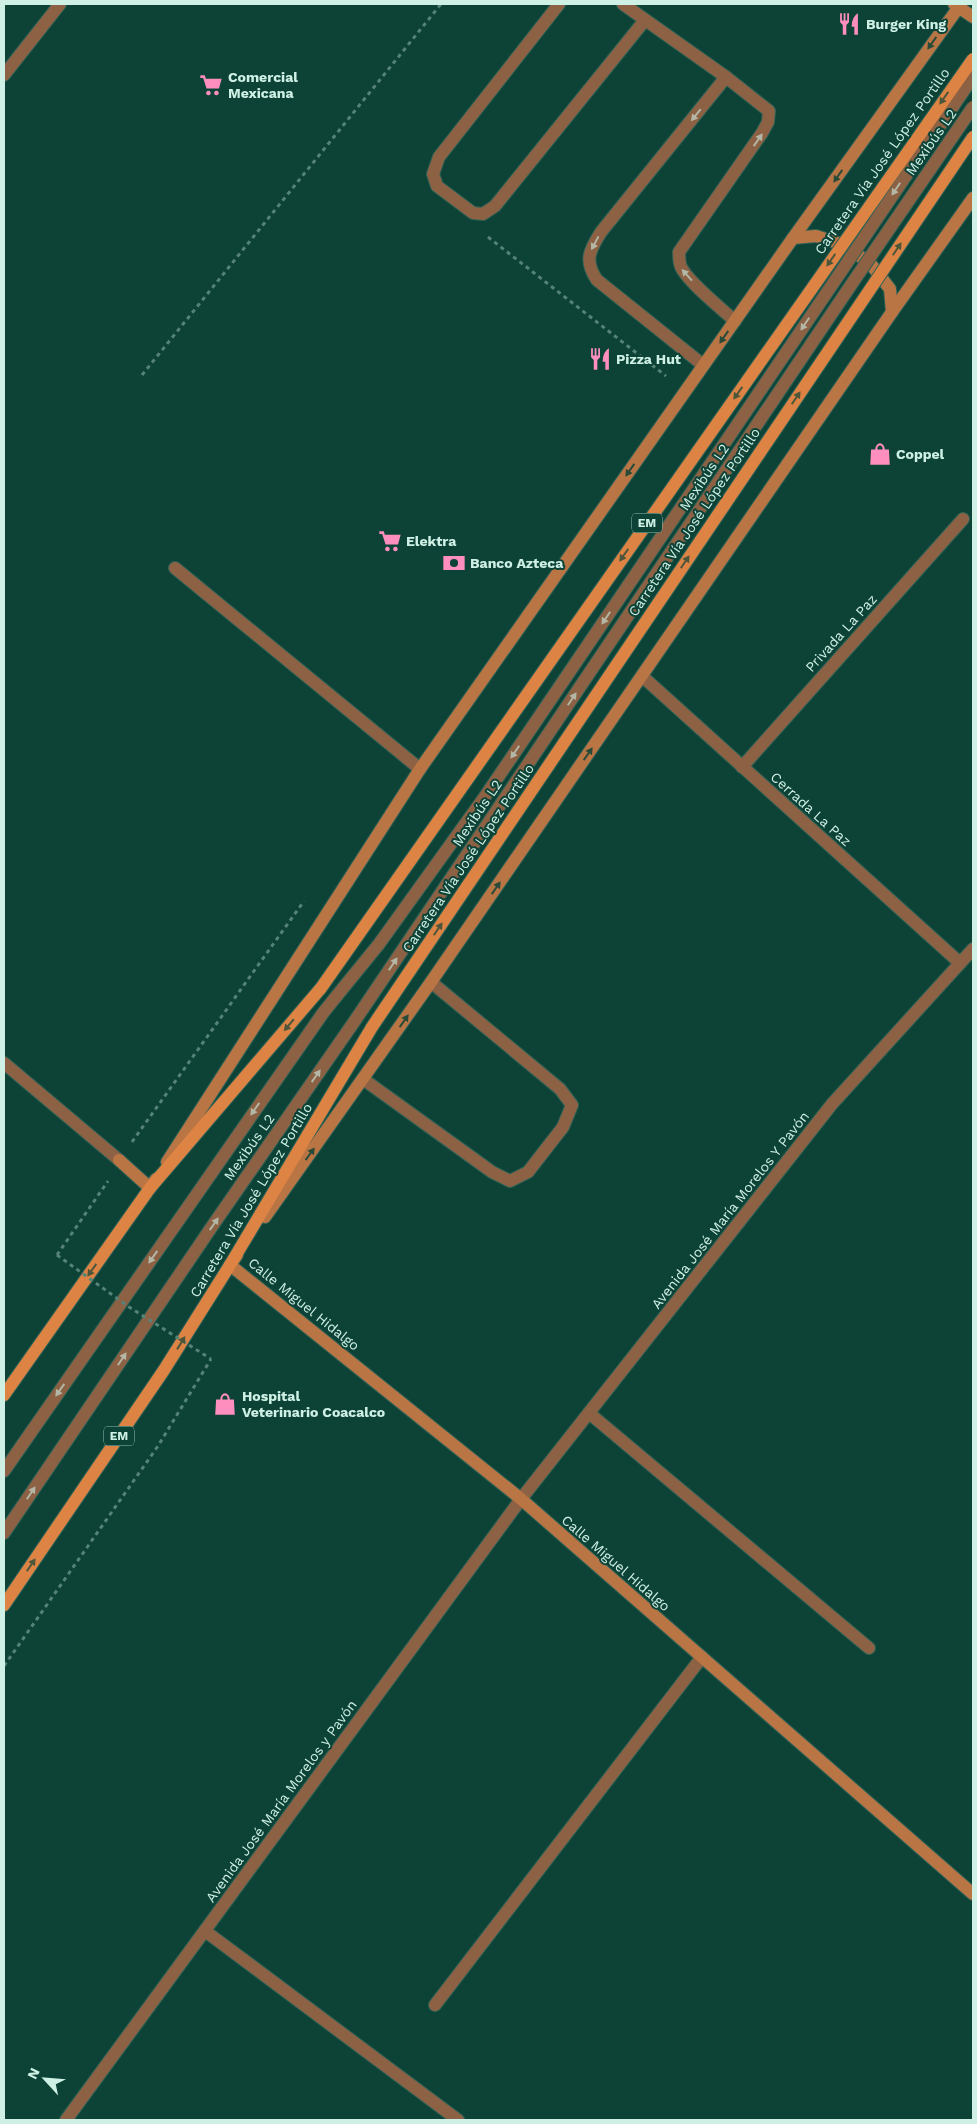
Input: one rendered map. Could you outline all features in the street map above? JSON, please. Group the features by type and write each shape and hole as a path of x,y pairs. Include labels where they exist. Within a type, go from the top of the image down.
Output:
{"main road":[{"path":"119,1160 150,1188 420,769 703,366 958,5 973,17"},
{"name":"Carretera Vía José López Portillo","path":"4,1395 150,1188 321,988 973,59"},
{"name":"Carretera Vía José López Portillo","path":"4,1605 164,1370 230,1265 372,1027 973,137"},
{"path":"230,1265 431,982 892,312 973,198"},
{"path":"793,238 816,236 841,244 870,263 890,289 892,312"},
{"name":"Calle Miguel Hidalgo","path":"230,1265 521,1499 973,1894"}],"street":[{"path":"4,75 60,4"},
{"path":"559,4 439,156 433,174 437,186 472,213 484,214 495,206 645,20"},
{"path":"623,4 769,111 768,122 679,252 682,269 707,296 735,321"},
{"name":"Mexibús L2","path":"4,1471 323,1013 379,944 486,795 973,77"},
{"path":"703,366 597,280 590,269 589,256 601,232 726,78"},
{"name":"Mexibús L2","path":"4,1533 213,1225 356,1019 973,107"},
{"name":"Privada La Paz","path":"742,767 963,519"},
{"path":"175,568 420,769"},
{"name":"Cerrada La Paz","path":"642,676 960,964"},
{"name":"Avenida José María Morelos Y Pavón","path":"521,1499 832,1104 973,949"},
{"path":"363,1079 492,1172 510,1181 528,1172 564,1127 572,1105 560,1089 431,982"},
{"path":"4,1064 119,1160"},
{"path":"590,1413 869,1648"},
{"name":"Avenida José María Morelos y Pavón","path":"66,2120 521,1499"},
{"path":"435,2005 702,1657"},
{"path":"205,1931 458,2120"}],"path":[{"path":"142,374 441,4"},
{"path":"483,233 669,378"},
{"path":"119,1160 308,894"},
{"path":"4,1666 158,1446 211,1359 129,1307 57,1255 106,1184"}],"place":[{"name":"Burger King","path":"849,24"},
{"name":"Comercial Mexicana","path":"211,85"},
{"name":"Pizza Hut","path":"600,359"},
{"name":"Coppel","path":"880,454"},
{"name":"Elektra","path":"390,541"},
{"name":"Banco Azteca","path":"454,563"},
{"name":"Hospital Veterinario Coacalco","path":"225,1404"}]}
